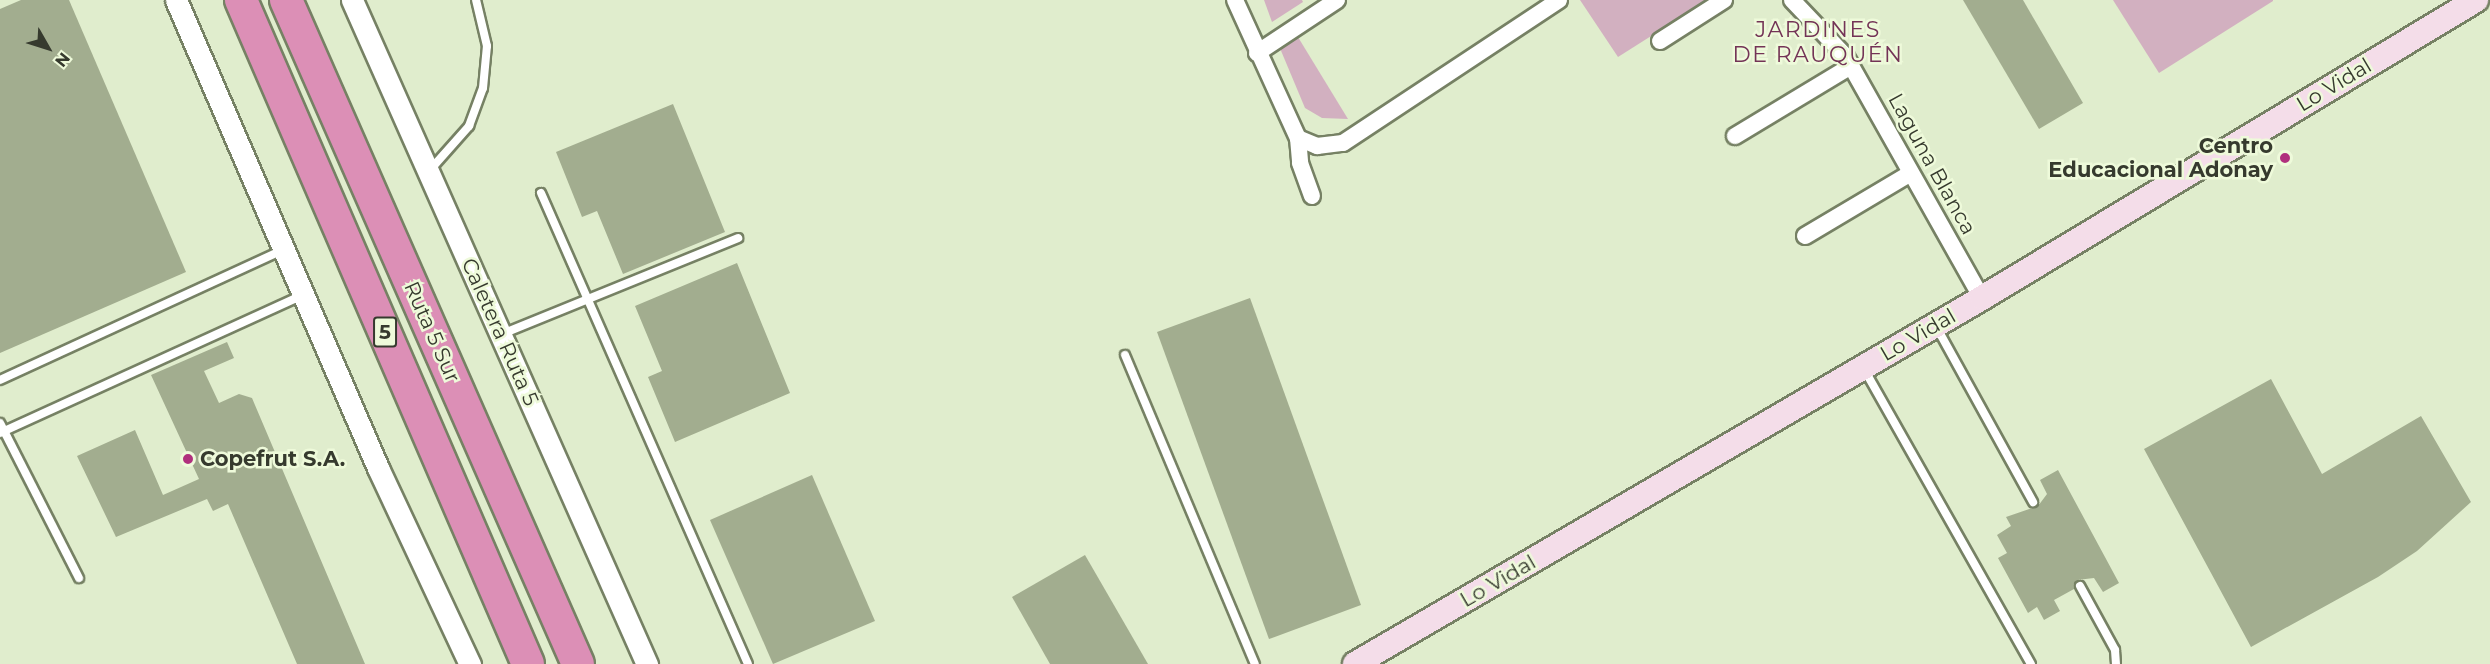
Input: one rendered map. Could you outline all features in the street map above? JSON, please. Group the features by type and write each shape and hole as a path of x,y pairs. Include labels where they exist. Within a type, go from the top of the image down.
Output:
{"highway":[{"name":"Ruta 5 Sur","path":"241,0 528,664"},
{"name":"Ruta 5 Sur","path":"286,0 579,664"}],"main road":[{"name":"Lo Vidal","path":"1355,664 1982,298 2476,0"}],"street":[{"path":"176,0 303,295 470,664"},
{"name":"Caletera Ruta 5","path":"352,0 647,664"},
{"path":"1236,0 1257,53 1298,138 1300,163 1312,196"},
{"path":"1257,53 1337,0"},
{"path":"1298,138 1317,146 1343,143 1559,0"},
{"path":"1660,41 1725,0"},
{"name":"Laguna Blanca","path":"1792,0 1824,28 1851,66 1982,298"},
{"path":"1735,136 1851,66"},
{"path":"1805,236 1911,173"}],"lane":[{"path":"428,172 457,144 483,88 487,46 476,0"},
{"path":"541,193 748,664"},
{"path":"501,334 738,238"},
{"path":"0,380 283,249"},
{"path":"79,578 1,429 303,295"},
{"path":"1935,325 2033,502"},
{"path":"1125,355 1255,664"},
{"path":"1863,367 2031,664"},
{"path":"2080,586 2115,650 2116,664"}],"shaded area":[{"path":"1264,0 1302,0 1303,2 1272,22"},
{"path":"1580,0 1708,0 1618,57"},
{"path":"2113,0 2273,0 2273,1 2159,73"},
{"path":"1290,24 1348,119 1322,118 1305,108 1274,34"}],"building":[{"path":"21,0 69,0 186,272 0,353 0,9"},
{"path":"1963,0 2023,0 2083,103 2039,129"},
{"path":"673,104 725,232 623,274 597,211 582,217 556,152"},
{"path":"737,263 790,393 675,442 648,377 662,371 635,306"},
{"path":"1250,298 1361,605 1269,639 1157,332"},
{"path":"227,342 234,358 204,371 219,403 239,394 252,398 365,664 297,664 228,504 213,511 207,499 116,537 77,456 135,430 163,495 199,479 151,375"},
{"path":"2271,379 2322,474 2421,416 2471,502 2417,551 2378,577 2251,647 2144,449"},
{"path":"2058,470 2119,583 2103,592 2094,578 2077,580 2074,589 2054,600 2060,611 2044,620 2037,607 2028,613 1998,558 2007,553 1997,535 2011,526 2006,517 2038,506 2047,494 2040,480"},
{"path":"812,475 875,621 773,664 710,520"},
{"path":"1085,555 1148,664 1050,664 1012,597"}],"place":[{"name":"Centro Educacional Adonay","path":"2285,158"},
{"name":"Copefrut S.A.","path":"188,459"}],"district":[{"name":"JARDINES DE RAUQUÉN","path":"1818,42"}]}
